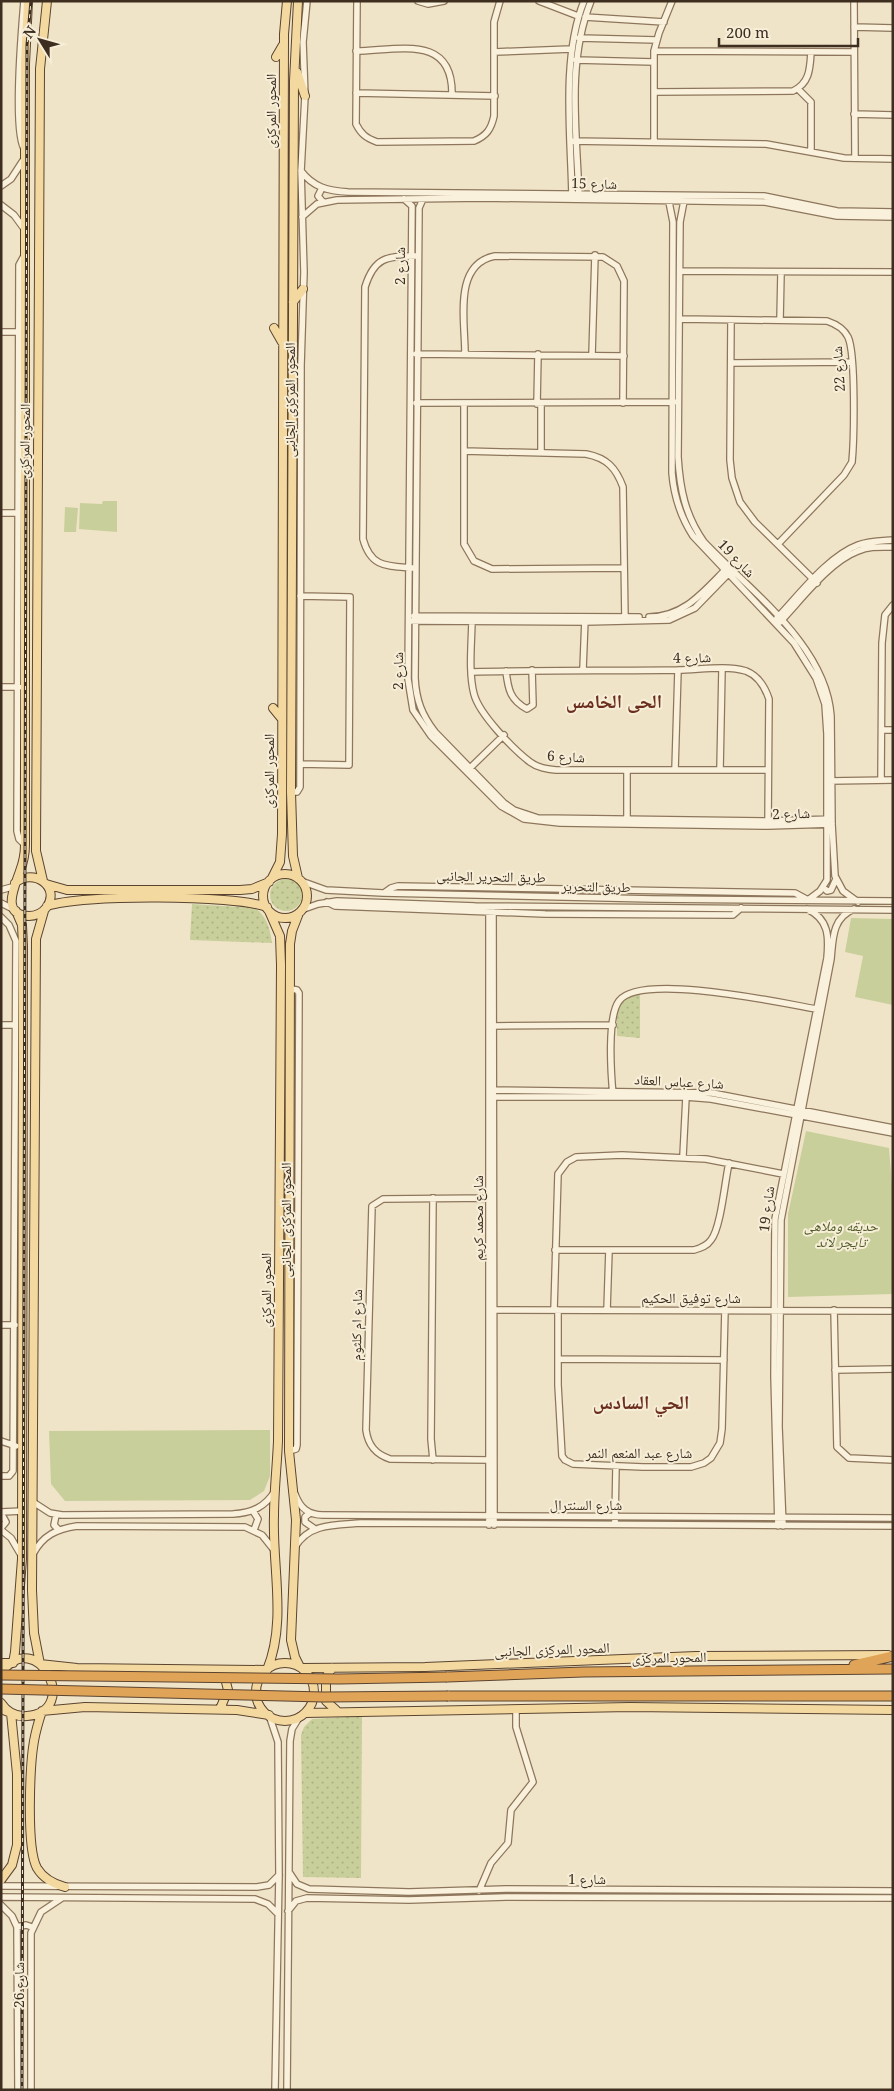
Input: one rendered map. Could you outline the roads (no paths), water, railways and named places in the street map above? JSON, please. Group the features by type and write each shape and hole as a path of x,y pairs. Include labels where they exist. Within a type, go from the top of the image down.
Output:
{"highway":[{"path":"841,1668 893,1655"},
{"name":"المحور المركزى","path":"1,1674 330,1679 893,1668"},
{"path":"1,1689 324,1697 893,1696"},
{"path":"869,1696 893,1701"}],"main road":[{"name":"المحور المركزى","path":"13,885 24,858 25,845 22,610 26,1"},
{"name":"المحور المركزى","path":"45,883 38,864 36,844 39,296 43,248 40,69 47,1"},
{"name":"المحور المركزى","path":"270,880 281,857 282,462 278,451 283,344 284,44 287,1"},
{"name":"المحور المركزى","path":"298,1 294,67 291,807 293,861 299,879"},
{"path":"276,58 284,44"},
{"path":"294,67 305,96"},
{"path":"293,302 303,289"},
{"path":"25,297 31,299 39,296"},
{"path":"275,304 283,302"},
{"path":"274,328 283,344"},
{"path":"282,462 286,465 290,464 293,455"},
{"path":"282,493 286,483 293,485"},
{"path":"274,582 293,582"},
{"path":"293,642 300,647"},
{"path":"273,708 282,718"},
{"path":"281,807 286,809 291,807"},
{"path":"1,1674 12,1663 18,1631 23,1511 23,1447 18,1320 20,946 22,925 10,898 13,885 22,878 31,876 63,889 240,890 258,887 285,874 299,879 306,889 307,898 300,912 284,918 268,909 238,900 73,900 46,908 33,916 24,915 16,910"},
{"path":"268,909 264,892 270,880"},
{"path":"45,883 50,893 36,940 40,1097 35,1156 32,1556 34,1633 40,1664 50,1674 54,1687 50,1701 42,1711 32,1753 31,1802 32,1850 35,1863 46,1878 65,1887"},
{"path":"125,890 125,899"},
{"name":"المحور المركزى","path":"267,1670 274,1650 276,1628 274,1524 280,1210 276,1071 281,943 278,929 268,909"},
{"name":"المحور المركزى","path":"300,912 290,937 289,1451 296,1520 291,1628 293,1651 301,1668"},
{"path":"35,1156 44,1156"},
{"path":"35,1201 44,1201"},
{"path":"280,1210 285,1213 290,1210"},
{"path":"280,1231 285,1229 290,1231"},
{"path":"35,1293 44,1292"},
{"path":"276,1628 291,1628"},
{"path":"18,1631 34,1633"},
{"name":"المحور المركزى الجانبى","path":"301,1668 426,1667 706,1655 893,1655"},
{"path":"1,1663 26,1660 40,1664 77,1668 222,1671 267,1670 286,1663 301,1668 312,1680 314,1690 311,1705 302,1715"},
{"path":"332,1668 326,1677 326,1701 329,1706 337,1711"},
{"path":"267,1670 259,1682 257,1691 260,1704 268,1715"},
{"path":"220,1710 228,1690 222,1671"},
{"path":"1,1703 11,1713 18,1800 16,1854 10,1870 1,1880"},
{"path":"1,1709 27,1716 42,1711 85,1707 220,1710 268,1715 282,1720 302,1715 337,1711 630,1707 893,1710"},
{"path":"18,1800 24,1806 31,1802"}],"street":[{"name":"المحور المركزى الجانبى","path":"291,792 296,792 300,787 303,289 301,171 305,96 302,42 307,1"},
{"path":"357,1 356,124 368,139 377,142 474,142 492,128 495,96 494,22 500,1"},
{"path":"418,1 428,4 444,1"},
{"path":"539,1 578,16"},
{"path":"574,62 571,49 578,16 584,1"},
{"path":"575,198 573,141 574,62 579,38 591,1"},
{"path":"654,142 654,51 672,1"},
{"path":"854,1 854,158"},
{"path":"585,17 664,22"},
{"path":"854,27 893,28"},
{"path":"579,38 657,40"},
{"path":"494,52 571,49"},
{"path":"356,51 421,50 433,52 444,59 450,70 452,95"},
{"path":"654,51 854,52"},
{"path":"654,92 788,93 798,89 808,78 810,52"},
{"path":"574,62 654,62"},
{"path":"798,89 811,102 811,151"},
{"path":"356,93 495,96"},
{"path":"854,114 893,115"},
{"path":"573,141 766,144 854,158 893,159"},
{"path":"1,186 11,179 26,154"},
{"name":"شارع 15","path":"301,171 306,178 322,188 348,192 440,196 715,199 765,202 837,216 893,217"},
{"path":"302,217 322,202 318,196 322,188"},
{"name":"شارع 15","path":"322,202 337,200 423,199 440,196"},
{"name":"شارع 15","path":"575,198 669,202 764,196 837,211 893,212"},
{"name":"شارع 2","path":"404,199 412,206 411,354 414,403 413,618 416,693 423,722 501,806 512,814 538,820 768,824 829,821"},
{"name":"شارع 2","path":"414,403 418,354 419,208 423,199"},
{"name":"شارع 19","path":"684,201 680,215 680,319 672,473 678,506 693,536 778,621 806,659 822,690 829,781 828,876 823,887"},
{"name":"شارع 19","path":"669,202 673,222 672,296 676,402"},
{"path":"1,205 14,215 25,230"},
{"path":"25,254 19,265 18,513 22,610 17,835 25,845"},
{"path":"465,354 465,283 468,275 479,262 495,256 595,255 603,257 617,266 624,281 623,403"},
{"path":"592,355 595,255"},
{"path":"414,568 387,566 375,561 366,552 363,539 365,287 369,273 378,262 391,256 419,256"},
{"path":"680,271 781,273 893,272"},
{"path":"780,320 781,273"},
{"path":"672,296 680,296"},
{"name":"شارع 22","path":"680,319 827,321 836,324 849,338 852,362 853,446 849,469 778,544"},
{"path":"731,320 732,478 740,502 747,512 816,581"},
{"path":"1,332 20,332"},
{"path":"411,354 624,356"},
{"path":"538,354 541,453"},
{"path":"731,364 852,362"},
{"path":"414,403 676,402"},
{"path":"464,404 464,544 474,561 492,568 624,568"},
{"path":"464,452 596,456 614,468 623,488 625,620"},
{"path":"1,513 18,513"},
{"path":"778,621 844,552 872,541 893,540"},
{"path":"816,581 834,566 859,550 873,547 893,547"},
{"path":"413,618 625,620 654,617 680,611 692,603 728,570"},
{"path":"300,596 350,597 349,765 300,764"},
{"path":"881,780 882,643 885,615 893,605"},
{"name":"شارع 6","path":"472,619 472,672 474,694 479,707 531,762 547,769 768,770"},
{"path":"583,669 585,620"},
{"name":"شارع 4","path":"472,672 583,669 722,669 748,672 758,678 766,688 769,699 768,824"},
{"path":"720,770 722,669"},
{"path":"506,671 511,697 527,709 533,705 532,670"},
{"path":"675,770 678,670"},
{"path":"1,687 19,687"},
{"path":"882,730 893,730"},
{"path":"468,770 504,735"},
{"path":"627,770 627,821"},
{"path":"829,781 893,780"},
{"name":"شارع 19","path":"829,821 836,879"},
{"name":"طريق التحرير","path":"299,879 328,891 653,899 893,901"},
{"path":"808,900 823,887 830,890 836,879"},
{"path":"836,879 843,891 858,902"},
{"path":"1,890 13,885"},
{"name":"طريق التحرير الجانبى","path":"384,893 391,888 402,886 795,893 808,900"},
{"path":"328,891 324,895 327,902 334,906 491,912 733,915 741,908"},
{"path":"886,901 893,895"},
{"path":"651,909 654,904 653,899"},
{"path":"670,899 668,904 670,909"},
{"name":"طريق التحرير","path":"300,912 327,902 337,901 651,909 893,910"},
{"path":"1,903 16,910"},
{"path":"466,911 475,906"},
{"path":"584,914 594,908"},
{"path":"808,909 816,914 825,925 831,921 837,924 844,915 854,910"},
{"path":"885,910 893,914"},
{"name":"شارع محمد كريم","path":"491,912 493,1094 492,1525"},
{"path":"1,918 12,930 20,946 15,1025 20,1131"},
{"name":"شارع 19","path":"781,1522 775,1219 837,924"},
{"name":"شارع 19","path":"777,1309 781,1220 816,1009 829,959 829,938 825,925"},
{"name":"المحور المركزى الجانبى","path":"289,1451 294,1450 297,1445 299,1002 298,992 291,988"},
{"path":"613,1094 613,1025 615,1008 622,998 633,991 644,989 703,990 816,1009"},
{"path":"1,1025 15,1025"},
{"path":"492,1026 613,1025"},
{"name":"شارع عباس العقاد","path":"493,1094 712,1094 893,1133"},
{"name":"شارع عباس العقاد","path":"613,1094 686,1097 893,1128"},
{"path":"683,1156 686,1097"},
{"name":"شارع عبد المنعم النمر","path":"725,1309 721,1436 716,1451 711,1458 704,1463 691,1466 616,1466 568,1463 562,1456 556,1310 555,1250 558,1174 567,1162 581,1157 683,1156 729,1162 783,1174"},
{"path":"555,1250 694,1250 707,1245 715,1234 729,1162"},
{"path":"433,1198 431,1439 433,1460"},
{"name":"شارع ام كلثوم","path":"490,1460 390,1459 382,1456 370,1445 366,1430 371,1208 376,1202 383,1199 492,1198"},
{"path":"607,1310 609,1250"},
{"name":"شارع توفيق الحكيم","path":"492,1310 777,1309 893,1311"},
{"name":"شارع محمد كريم","path":"492,1310 490,1460 492,1516"},
{"path":"834,1310 836,1442 840,1451 854,1460 893,1460"},
{"path":"1,1326 18,1320 13,1471 9,1476 1,1476"},
{"path":"558,1359 724,1360"},
{"path":"835,1370 893,1369"},
{"path":"1,1442 23,1447"},
{"path":"615,1525 616,1466"},
{"path":"293,1488 299,1503 310,1513 305,1517 305,1522 315,1529 303,1537 294,1549"},
{"path":"33,1502 43,1510 56,1515 233,1514 253,1511 268,1501 276,1489"},
{"path":"22,1559 15,1544 1,1529 6,1522 1,1512 23,1511"},
{"path":"253,1511 258,1519 254,1530"},
{"name":"شارع السنترال","path":"310,1513 328,1515 615,1517 893,1526"},
{"path":"56,1515 54,1525 59,1530"},
{"name":"شارع السنترال","path":"315,1529 324,1526 361,1523 615,1525 893,1518"},
{"path":"32,1556 46,1536 59,1530 78,1526 225,1526 254,1530 269,1542 276,1556"},
{"path":"478,1898 478,1889 491,1863 508,1842 511,1810 533,1782 516,1727 516,1709"},
{"path":"268,1715 278,1742 279,1875 275,2090"},
{"path":"287,2090 290,1741 294,1726 302,1715"},
{"path":"278,1742 290,1741"},
{"name":"شارع 1","path":"289,1872 297,1884 310,1889 409,1892 478,1889 893,1891"},
{"path":"1,1886 257,1888 269,1885 279,1875"},
{"path":"174,1886 174,1898"},
{"path":"807,1891 807,1898"},
{"path":"1,1897 66,1896 260,1900 268,1904 277,1913"},
{"path":"1,1905 12,1916 17,1927 26,1925 32,1927 46,1908 66,1896"},
{"name":"شارع 1","path":"288,1911 296,1902 307,1898 893,1898"},
{"name":"شارع 26","path":"17,1927 18,2090"},
{"name":"شارع 26","path":"31,2090 32,1927"},
{"path":"275,2057 287,2057"}],"railway":[{"path":"22,2090 27,45 31,1"}],"district":[{"name":"الحى الخامس","path":"614,701"},
{"name":"الحي السادس","path":"641,1402"}],"park label":[{"name":"حديقه وملاهى تايجر لاند","path":"841,1234"}]}
